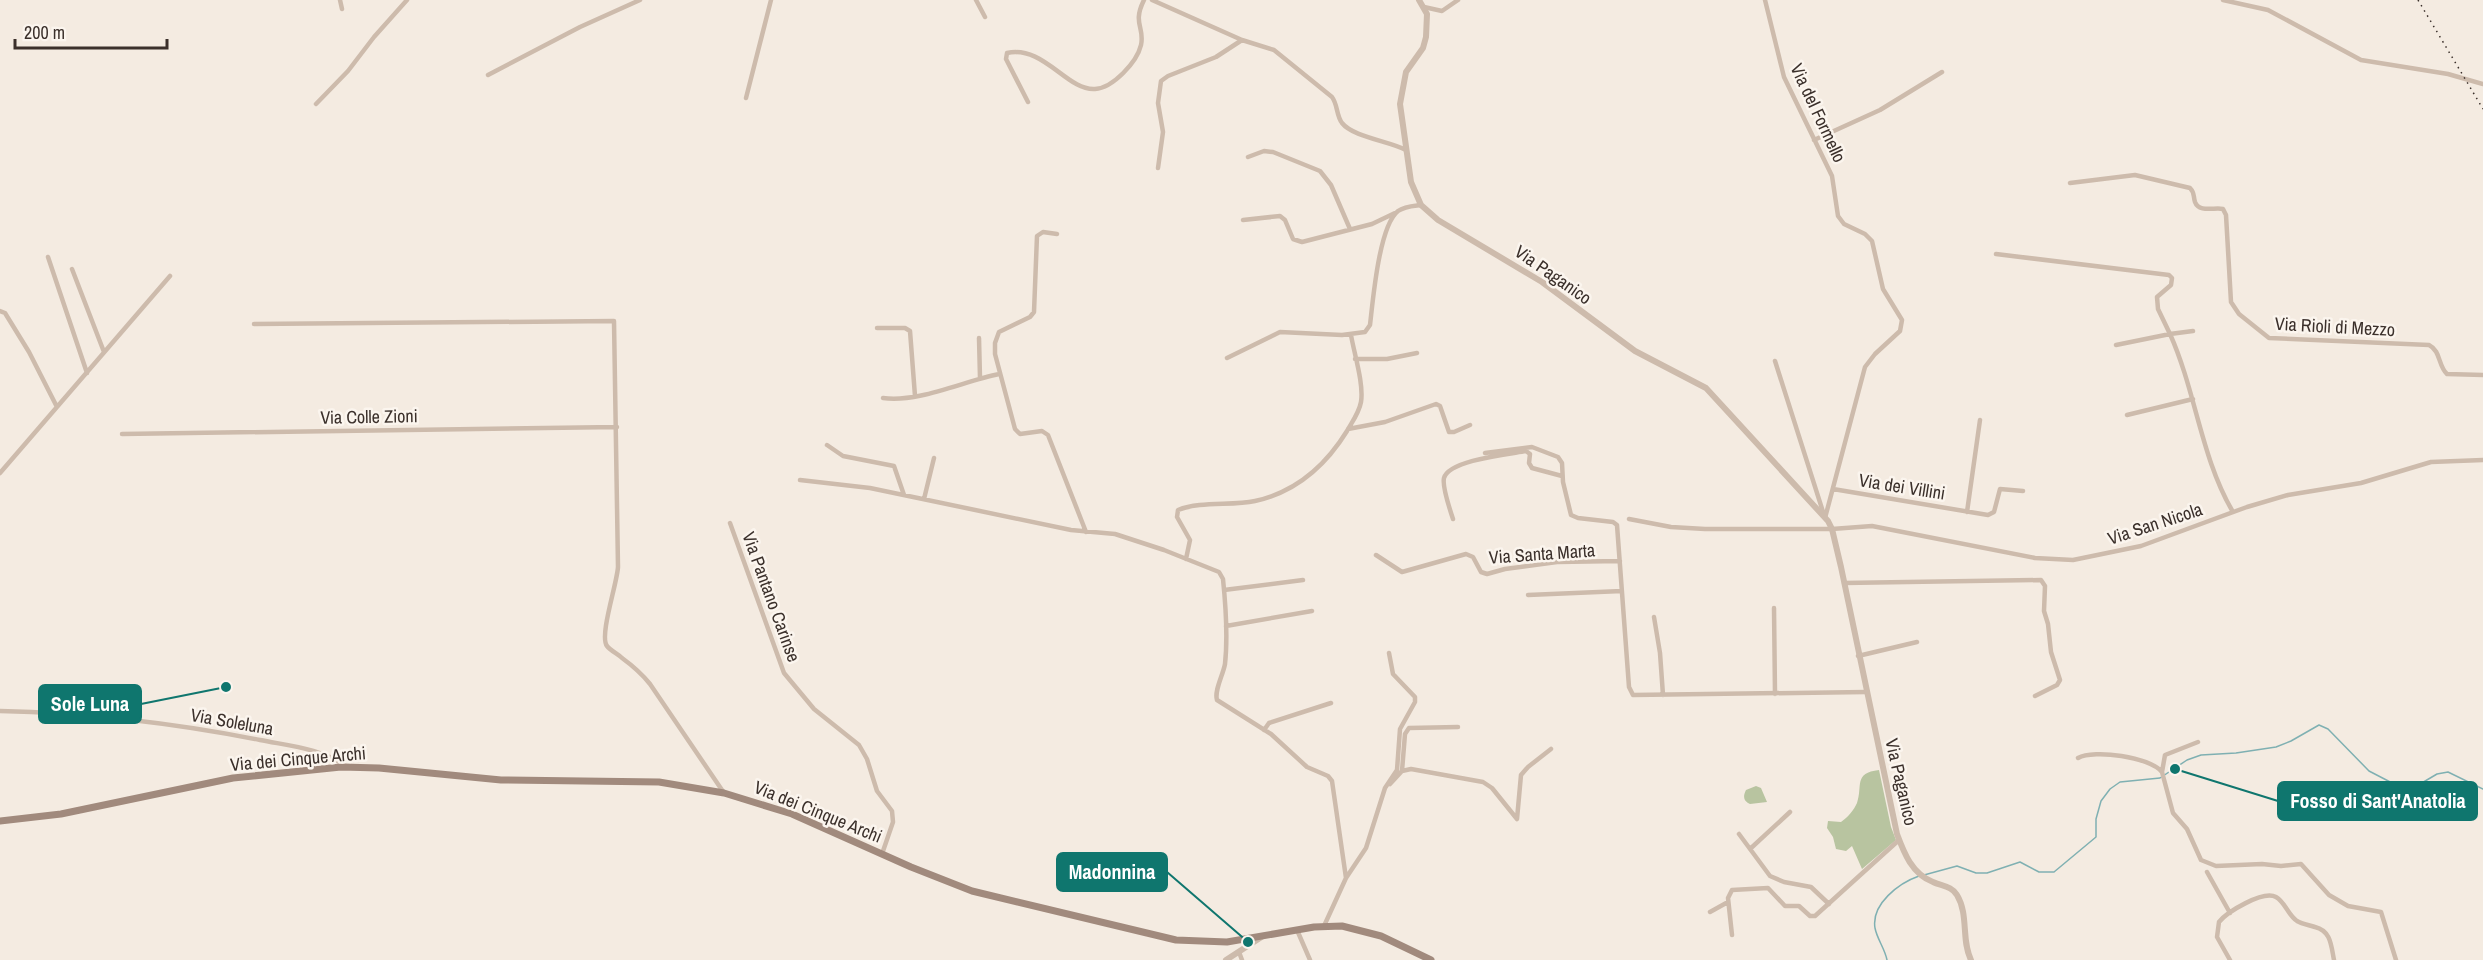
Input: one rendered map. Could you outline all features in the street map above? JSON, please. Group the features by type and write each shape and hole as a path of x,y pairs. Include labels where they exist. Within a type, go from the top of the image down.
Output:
{"main road":[{"name":"Via dei Cinque Archi","path":"0,821 61,814 239,777 346,767 494,780 654,782 724,793 800,817 882,854 977,892 1176,940 1223,943 1324,926 1350,927 1374,933 1431,960"}],"street":[{"path":"340,0 342,9"},
{"path":"316,104 348,71 407,0"},
{"path":"488,75 580,27 640,0"},
{"path":"746,98 771,0"},
{"path":"976,0 985,17"},
{"path":"1028,102 1006,59 1007,53 1016,52 1041,60 1082,86 1094,89 1102,87 1125,70 1139,49 1141,38 1137,18 1143,0"},
{"path":"1152,0 1242,40 1276,52 1331,96 1337,104 1340,120 1348,129 1406,150"},
{"path":"1244,220 1280,216 1285,220 1293,239 1299,242 1376,223 1406,207 1420,205 1412,185 1401,110 1401,89 1408,67 1424,43 1427,16 1419,0"},
{"path":"1424,7 1441,11 1458,0"},
{"name":"Via del Formello","path":"1765,0 1784,76 1832,176 1838,216 1844,224 1864,233 1872,241 1883,289 1900,316 1902,324 1899,333 1875,354 1865,367 1825,518"},
{"path":"2226,1 2250,4 2268,10 2361,60 2448,74 2483,84"},
{"path":"1158,168 1163,128 1158,105 1161,81 1216,57 1242,40"},
{"path":"1814,140 1878,111 1942,72"},
{"path":"1248,158 1264,152 1275,152 1320,171 1336,193 1350,229"},
{"name":"Via Rioli di Mezzo","path":"2070,183 2118,175 2145,176 2171,185 2190,188 2199,208 2223,209 2226,215 2231,302 2237,312 2266,337 2428,345 2435,349 2441,368 2447,374 2483,375"},
{"name":"Via Paganico","path":"1420,205 1438,220 1542,282 1635,351 1706,388 1825,518 1832,529 1892,818 1899,840 1914,869 1930,881 1952,890 1958,896 1963,914 1966,945 1971,960"},
{"path":"1227,358 1280,332 1351,334 1364,332 1369,326 1379,254 1395,213"},
{"path":"1057,234 1043,232 1037,237 1034,312 1030,317 1002,329 997,334 994,348 1015,430 1022,434 1043,431 1049,436 1086,532"},
{"path":"1996,254 2169,275 2172,280 2171,285 2159,294 2158,309 2170,334 2193,399 2216,480 2233,512"},
{"path":"48,257 87,373"},
{"path":"72,269 104,352"},
{"path":"0,473 170,276"},
{"path":"0,311 5,313 24,344 57,407"},
{"path":"254,324 612,320 615,326 617,427 617,574 605,627 605,641 609,648 649,682 724,793"},
{"path":"877,328 905,328 910,331 915,396"},
{"path":"2116,345 2193,331"},
{"path":"1186,559 1190,540 1178,519 1178,510 1268,498 1287,489 1325,463 1359,411 1361,400 1351,334"},
{"path":"979,338 980,378"},
{"path":"1355,359 1387,358 1417,353"},
{"name":"Via Paganico","path":"1775,361 1825,518"},
{"path":"883,398 915,396 999,374"},
{"path":"2127,415 2193,399"},
{"path":"1348,429 1385,422 1436,404 1440,406 1449,432 1470,425"},
{"name":"Via dei Villini","path":"1967,512 1980,420"},
{"name":"Via Colle Zioni","path":"122,434 617,427"},
{"path":"827,445 843,456 893,465 904,495"},
{"name":"Via Santa Marta","path":"1485,453 1526,447 1536,448 1560,459 1571,515 1613,522 1617,525 1631,692 1638,696 1866,692"},
{"path":"1453,519 1444,477 1448,472 1472,461 1528,452 1531,467 1562,476"},
{"path":"924,499 934,458"},
{"name":"Via San Nicola","path":"1832,529 1872,526 2035,558 2073,560 2142,546 2233,512 2288,495 2361,483 2426,463 2483,460"},
{"path":"800,480 867,488 1086,532 1121,536 1220,573 1227,626 1224,671 1216,692 1216,699 1264,730 1309,768 1328,776 1331,780 1346,879"},
{"name":"Via dei Villini","path":"1833,489 1991,514 1999,490 2004,488 2023,491"},
{"path":"1629,519 1696,529 1832,529"},
{"name":"Via Pantano Carinse","path":"730,523 784,673 814,709 859,745 867,759 877,791 893,813 893,822 882,854"},
{"name":"Via Santa Marta","path":"1376,555 1402,572 1466,554 1473,556 1481,572 1486,574 1557,562 1620,561"},
{"path":"1224,590 1303,580"},
{"path":"1844,583 2041,580 2045,586 2044,611 2049,626 2051,652 2060,680 2057,685 2035,696"},
{"path":"1528,595 1622,591"},
{"path":"1774,608 1775,694"},
{"path":"1227,626 1312,611"},
{"path":"1654,617 1660,653 1663,695"},
{"path":"1858,656 1917,642"},
{"path":"1324,926 1346,879 1367,844 1383,794 1397,769 1400,729 1415,702 1415,696 1393,674 1389,653"},
{"path":"1264,730 1269,723 1331,703"},
{"name":"Via Soleluna","path":"0,711 61,713 207,730 321,752 346,767"},
{"path":"1383,794 1402,771 1405,736 1409,728 1458,727"},
{"path":"2162,772 2165,755 2198,742"},
{"path":"1402,771 1411,769 1483,782 1492,788 1517,819 1521,775 1526,768 1551,749"},
{"path":"2078,758 2088,755 2137,758 2156,766 2162,772 2166,782 2174,814 2187,829 2203,862 2216,866 2302,864 2329,896 2348,906 2381,912 2396,960"},
{"path":"1750,849 1790,812"},
{"path":"1739,834 1772,877 1784,882 1811,886 1829,904"},
{"path":"1732,935 1728,895 1732,890 1762,887 1772,890 1785,906 1799,906 1812,917 1817,916 1899,840"},
{"path":"2207,872 2230,913"},
{"path":"2230,960 2216,933 2220,921 2261,896 2273,896 2280,900 2296,921 2326,932 2330,938 2334,960"},
{"path":"1710,912 1728,902"},
{"path":"1297,930 1310,960"},
{"path":"1226,960 1265,936"},
{"path":"1239,952 1242,960"}],"green space":[{"path":"1879,770 1896,840 1862,869 1852,846 1846,851 1836,849 1833,837 1827,828 1828,821 1841,822 1848,816 1857,803 1862,777"},
{"path":"1756,786 1761,788 1767,802 1750,804 1745,800 1746,790"}],"waterway":[{"path":"1924,875 1957,866 1976,873 1987,873 2020,862 2039,872 2054,872 2096,837 2096,819 2101,801 2110,789 2120,782 2160,778 2187,760 2201,755 2276,747 2319,725 2328,729 2369,771 2396,785 2415,787 2437,774 2448,772 2483,789"},
{"path":"1887,960 1875,928 1877,911 1895,889 1919,876"}],"railway":[{"path":"2418,0 2483,109"}],"place":[{"name":"Sole Luna","path":"226,687"},
{"name":"Fosso di Sant'Anatolia","path":"2175,769"},
{"name":"Madonnina","path":"1248,942"}]}
